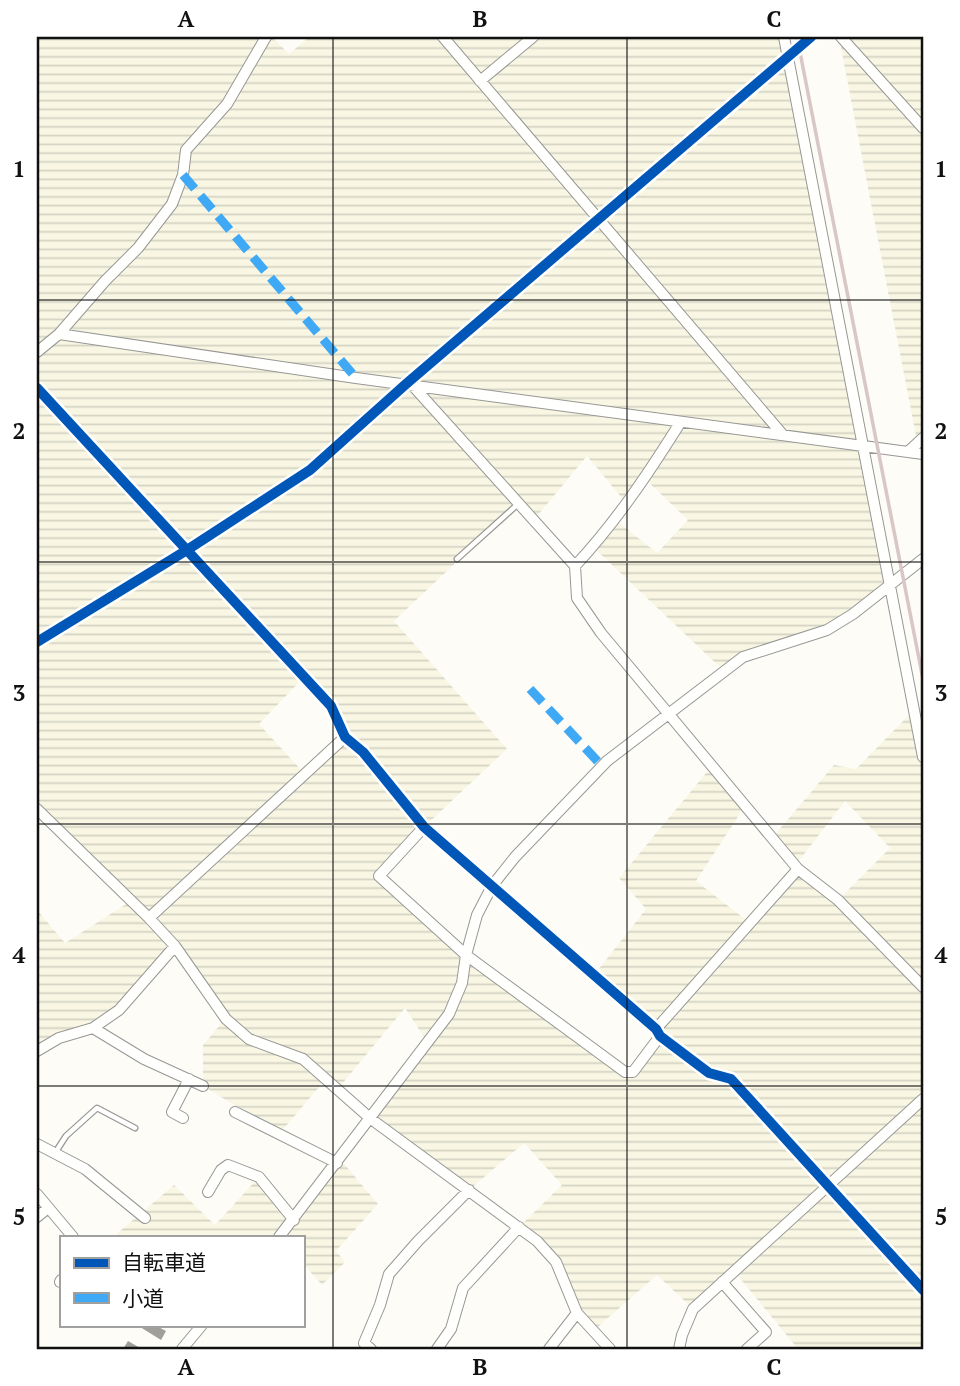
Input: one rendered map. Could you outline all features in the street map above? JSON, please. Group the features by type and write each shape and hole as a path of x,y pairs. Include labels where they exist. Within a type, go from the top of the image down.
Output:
{"street":[{"path":"37,352 60,334 105,281 138,248 172,204 183,175 186,150 227,104 267,37"},
{"path":"443,37 783,435"},
{"path":"480,81 533,37"},
{"path":"784,37 923,757"},
{"path":"37,642 187,550 310,470 598,218 811,37"},
{"path":"841,37 923,128"},
{"path":"60,334 680,423 923,454"},
{"path":"410,385 575,566"},
{"path":"37,388 331,706 345,737 363,752 424,827 658,1033 709,1073 731,1079 923,1290"},
{"path":"680,423 616,520 575,566 575,590 582,606 668,714 798,869 838,900 923,987"},
{"path":"909,451 923,438"},
{"path":"279,1236 294,1220 449,1014 462,984 466,955 477,915 492,886 515,857 607,761 743,657 827,630 891,586 923,559"},
{"path":"149,918 345,737"},
{"path":"37,809 175,946 226,1019 249,1039 303,1059 370,1119 537,1241 556,1262 577,1313 610,1349"},
{"path":"424,827 380,876 466,955 625,1072 633,1072 658,1033 798,869"},
{"path":"37,1051 59,1038 93,1028 119,1010 175,946"},
{"path":"93,1028 144,1059 203,1086"},
{"path":"183,1118 172,1112 190,1079"},
{"path":"679,1349 693,1309 923,1098"},
{"path":"235,1112 337,1163"},
{"path":"38,1147 54,1153 102,1181 145,1218"},
{"path":"208,1192 221,1170 228,1165 259,1177 294,1220"},
{"path":"371,1349 364,1343 380,1306 389,1274 469,1190"},
{"path":"37,1194 71,1236"},
{"path":"37,1217 48,1208"},
{"path":"437,1349 451,1329 463,1289 519,1227"},
{"path":"722,1282 766,1332 747,1349"},
{"path":"549,1349 577,1313"},
{"path":"182,1349 201,1326"}],"lane":[{"path":"457,559 518,504"},
{"path":"54,1153 66,1136 97,1108 135,1128"}],"shaded area":[{"path":"37,37 272,37 289,54 309,37 782,37 891,586 827,630 755,652 724,671 593,547 616,520 657,553 688,520 645,479 627,504 587,456 533,521 518,504 394,621 507,749 424,827 380,876 466,955 633,1072 655,1032 594,975 646,909 619,878 712,766 745,806 696,881 750,923 701,986 798,869 923,990 923,1092 846,1167 923,1099 923,1349 798,1349 734,1271 693,1309 657,1275 593,1331 577,1313 556,1262 519,1227 562,1185 524,1143 469,1190 371,1119 428,1043 405,1008 337,1090 325,1080 280,1133 203,1086 203,1045 225,1019 175,946 119,1010 37,1051 37,910 65,943 131,901 45,818 37,825","holes":["304,677 331,706 345,737 305,774 259,724"]},
{"path":"839,37 923,37 923,472 873,214"},
{"path":"914,710 923,757 923,987 838,900 890,848 845,801 798,862 772,838 834,765 856,769"},
{"path":"340,1159 378,1204 336,1251 345,1262 322,1285 304,1268 304,1236 114,1236 174,1185 215,1225 259,1177 292,1217"}],"building":[{"path":"139,1326 157,1326 166,1331 161,1340"},
{"path":"128,1341 142,1349 123,1349"}],"railway":[{"path":"797,37 923,679"}],"marked path":[{"path":"183,175 356,378"},
{"path":"530,689 602,766"}],"cycle path":[{"path":"37,642 187,550 310,470 406,384 811,37"},
{"path":"37,388 331,706 345,737 363,752 424,827 656,1029 660,1036 709,1073 731,1079 923,1290"}]}
